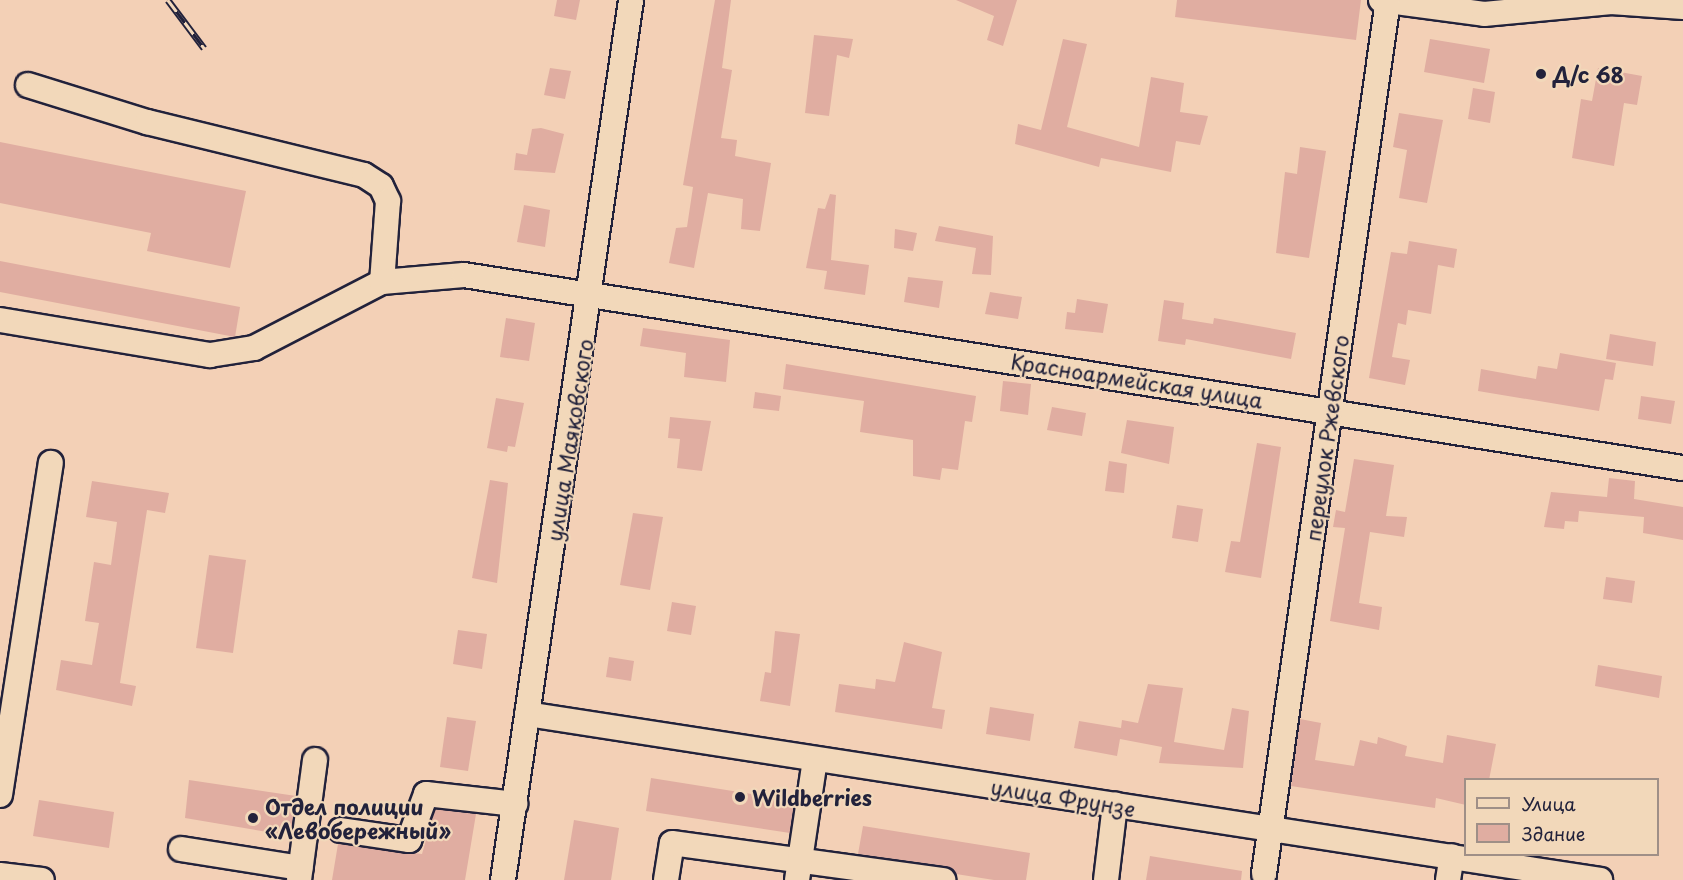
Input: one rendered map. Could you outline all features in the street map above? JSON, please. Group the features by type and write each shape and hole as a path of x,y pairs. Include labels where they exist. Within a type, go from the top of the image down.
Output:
{"street":[{"name":"улица Маяковского","path":"503,880 591,295 632,0"},
{"path":"1384,1 1484,14 1611,2 1683,7"},
{"name":"переулок Ржевского","path":"1264,874 1384,1"},
{"path":"0,320 210,355 254,348 382,282 388,201 381,186 364,175 147,122 28,85"},
{"name":"Красноармейская улица","path":"382,282 465,275 1329,410 1683,468"},
{"path":"0,795 51,463"},
{"name":"улица Фрунзе","path":"527,714 1600,880"},
{"path":"181,849 300,874 315,760"},
{"path":"798,870 815,760"},
{"path":"341,830 409,840 426,794 515,804"},
{"path":"1106,880 1115,805"},
{"path":"666,880 672,843 798,870 942,880"},
{"path":"1449,880 1452,856"},
{"path":"0,875 42,880"}],"building":[{"path":"557,0 580,0 576,20 554,16"},
{"path":"715,0 731,0 722,68 732,70 721,138 737,140 735,156 771,163 760,231 741,229 743,199 708,193 694,268 669,263 676,228 687,227 693,187 683,185"},
{"path":"956,0 1017,0 1003,46 987,40 994,16"},
{"path":"1177,0 1361,0 1356,40 1175,17"},
{"path":"814,35 853,39 849,58 837,55 829,116 805,113"},
{"path":"1063,39 1087,44 1067,127 1139,147 1151,77 1184,83 1180,112 1208,116 1200,145 1176,141 1171,172 1101,158 1099,167 1015,144 1018,124 1041,130"},
{"path":"1430,39 1490,49 1484,83 1424,72"},
{"path":"550,68 571,71 565,99 544,95"},
{"path":"1598,68 1642,76 1637,105 1624,103 1614,166 1572,158 1581,99 1592,101"},
{"path":"1473,88 1495,92 1490,123 1468,119"},
{"path":"1399,113 1443,120 1427,203 1399,198 1407,150 1393,147"},
{"path":"541,128 564,134 555,173 514,170 516,153 527,155 532,129"},
{"path":"0,142 246,191 230,268 147,251 151,233 0,203"},
{"path":"1300,147 1326,151 1309,258 1276,253 1285,172 1297,174"},
{"path":"830,194 836,195 831,260 869,265 865,295 824,289 827,271 806,268 818,208 825,209"},
{"path":"524,205 550,210 545,247 517,242"},
{"path":"939,226 993,236 991,275 972,274 976,248 935,241"},
{"path":"895,229 917,233 913,251 894,248"},
{"path":"1409,241 1457,249 1454,268 1438,265 1431,314 1408,310 1406,325 1398,323 1392,357 1410,360 1405,385 1369,378 1391,252 1407,254"},
{"path":"0,261 240,307 235,337 0,292"},
{"path":"908,277 943,281 939,308 904,302"},
{"path":"990,292 1022,297 1018,319 985,314"},
{"path":"1077,299 1108,304 1103,333 1065,329 1067,312 1075,313"},
{"path":"1164,300 1184,303 1182,319 1213,324 1214,318 1296,333 1291,359 1186,339 1185,345 1158,341"},
{"path":"506,318 535,323 529,361 500,357"},
{"path":"643,328 730,340 726,382 684,377 686,353 640,346"},
{"path":"1610,334 1656,342 1653,366 1606,359"},
{"path":"1560,353 1616,363 1613,380 1605,379 1599,411 1478,391 1481,369 1536,379 1538,366 1557,369"},
{"path":"786,364 976,396 972,422 965,421 958,470 942,468 940,480 913,476 913,440 860,432 864,401 783,389"},
{"path":"1003,381 1031,384 1028,415 1000,411"},
{"path":"755,392 781,396 779,411 753,408"},
{"path":"1641,396 1675,401 1671,424 1638,419"},
{"path":"496,398 524,403 515,447 508,446 507,452 487,448"},
{"path":"1052,407 1086,413 1082,436 1047,430"},
{"path":"670,417 711,421 702,471 677,468 680,439 668,438"},
{"path":"1127,420 1174,427 1169,464 1121,453"},
{"path":"1257,443 1281,447 1261,578 1225,572 1231,541 1240,542"},
{"path":"1354,459 1394,465 1386,516 1407,517 1404,537 1370,532 1359,603 1382,607 1379,630 1330,621 1345,528 1333,527 1336,510 1345,512"},
{"path":"1109,461 1127,464 1124,493 1105,491"},
{"path":"1609,478 1635,481 1634,499 1683,507 1683,540 1643,533 1644,517 1579,511 1578,522 1565,521 1564,529 1544,527 1551,492 1607,497"},
{"path":"490,480 508,483 497,583 472,578"},
{"path":"92,481 169,493 165,513 147,510 120,683 136,686 132,706 56,690 61,660 92,665 99,623 85,621 94,562 111,565 117,522 86,517"},
{"path":"1177,505 1203,509 1198,542 1172,538"},
{"path":"633,513 663,517 650,590 620,585"},
{"path":"209,555 246,560 233,653 196,648"},
{"path":"1606,577 1635,581 1632,603 1603,599"},
{"path":"672,602 696,606 691,635 667,631"},
{"path":"458,630 487,634 482,669 453,664"},
{"path":"775,631 800,634 790,706 760,701 765,672 771,673"},
{"path":"904,642 942,652 932,708 945,710 942,729 835,712 839,684 875,689 876,679 895,682"},
{"path":"609,657 634,661 631,681 606,677"},
{"path":"1598,665 1662,676 1659,698 1595,686"},
{"path":"1148,684 1183,688 1174,742 1224,750 1232,708 1249,711 1243,768 1159,763 1162,747 1120,739 1117,756 1074,748 1079,721 1121,728 1122,720 1138,723"},
{"path":"990,707 1034,714 1030,741 986,734"},
{"path":"447,717 476,721 468,771 440,767"},
{"path":"1300,719 1321,723 1315,760 1354,766 1360,740 1377,744 1378,737 1407,746 1405,756 1443,763 1447,735 1496,744 1489,778 1464,778 1464,805 1436,798 1435,808 1291,786"},
{"path":"651,778 795,801 790,833 646,811"},
{"path":"189,780 296,796 291,836 185,818"},
{"path":"39,800 114,812 109,848 33,836"},
{"path":"435,809 476,814 465,880 332,880 338,844 422,854"},
{"path":"574,820 619,828 611,880 564,880"},
{"path":"863,826 1030,853 1026,880 994,880 956,874 945,866 858,854"},
{"path":"1150,856 1242,871 1241,880 1146,880"}],"railway":[{"path":"168,0 204,48"}],"place":[{"name":"Д/с 68","path":"1541,74"},
{"name":"Wildberries","path":"740,797"},
{"name":"Отдел полиции «Левобережный»","path":"253,818"}]}
